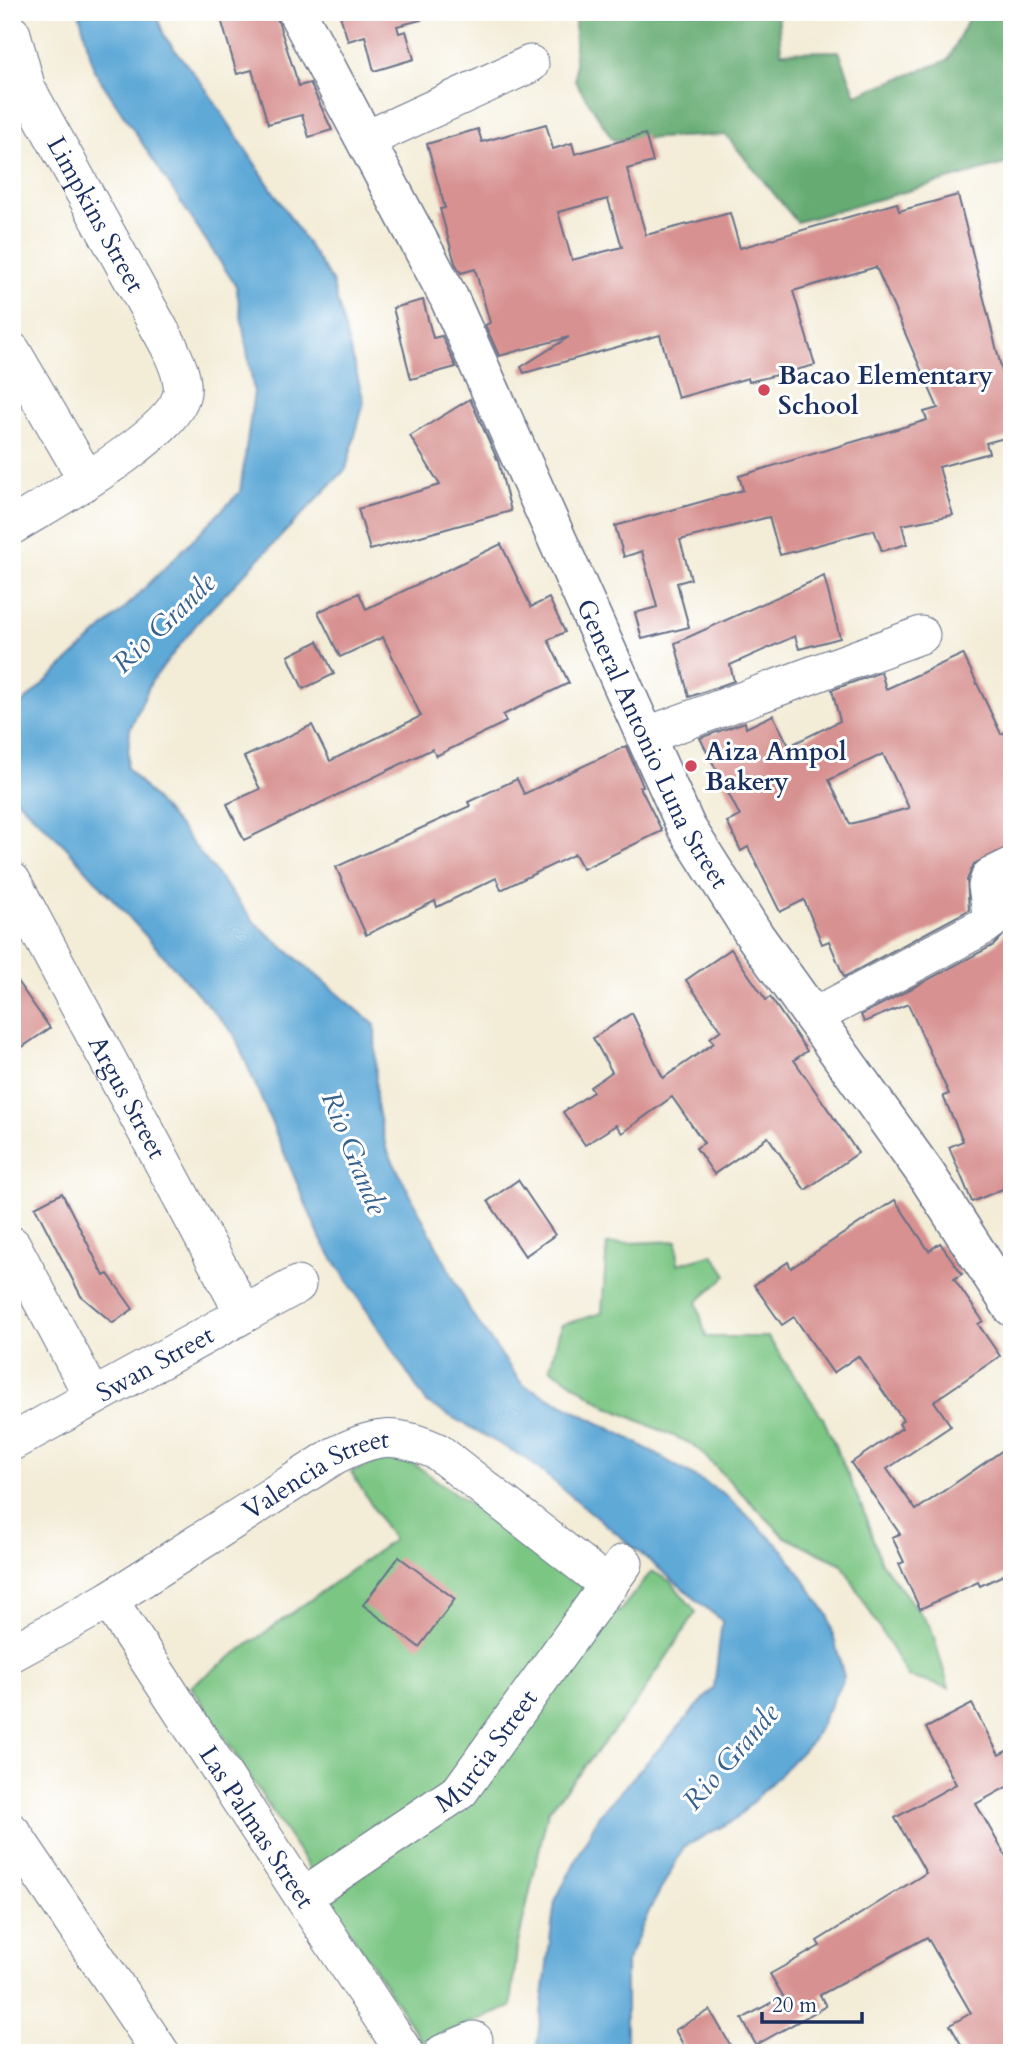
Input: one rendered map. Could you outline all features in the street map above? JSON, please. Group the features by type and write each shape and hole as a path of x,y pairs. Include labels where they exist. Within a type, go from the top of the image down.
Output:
{"main road":[{"name":"General Antonio Luna Street","path":"297,12 449,298 686,827 755,936 926,1174 1012,1307"}],"street":[{"name":"Limpkins Street","path":"12,34 27,89 169,346 179,370 182,391 175,412 156,431 88,480"},
{"path":"365,140 530,64"},
{"path":"12,351 88,480 12,526"},
{"path":"645,736 921,635"},
{"path":"813,1017 992,920 986,886 990,877 1012,866"},
{"name":"Argus Street","path":"12,881 244,1314"},
{"path":"12,1245 93,1397"},
{"name":"Swan Street","path":"12,1442 297,1285"},
{"name":"Valencia Street","path":"12,1653 109,1600 334,1456 362,1442 388,1437 412,1440 438,1452 616,1575"},
{"name":"Murcia Street","path":"305,1895 460,1791 616,1575"},
{"name":"Las Palmas Street","path":"109,1600 305,1895 405,2053"},
{"path":"12,1832 161,2053"}],"green space":[{"path":"575,12 778,12 781,52 839,51 856,95 948,60 972,12 1012,12 1012,162 797,222 726,135 613,140 575,81"},
{"path":"677,1241 678,1264 713,1254 727,1275 697,1302 706,1337 768,1337 823,1418 863,1510 881,1562 931,1628 949,1688 908,1677 842,1564 785,1537 694,1445 608,1407 550,1368 561,1325 602,1313 607,1244"},
{"path":"399,1453 619,1612 652,1571 671,1582 696,1612 637,1702 548,1811 517,1948 511,2007 422,2042 191,1686 393,1540 351,1472"}],"water":[{"name":"Rio Grande","path":"79,12 155,12 165,37 206,89 332,281 364,402 346,469 199,621 151,682 130,729 127,768 181,829 256,924 375,1025 376,1100 386,1148 472,1314 522,1384 630,1439 726,1495 784,1551 828,1615 844,1677 813,1740 736,1819 684,1847 649,1911 626,1964 626,2053 536,2053 555,1901 599,1815 714,1688 722,1621 528,1460 427,1403 321,1240 234,1034 66,847 12,795 13,712 125,608 240,492 254,392 236,286 94,70"}],"building":[{"path":"219,12 275,12 299,86 310,83 332,130 309,137 302,115 268,124 252,70 237,74"},
{"path":"339,12 420,12 421,20 397,26 399,33 406,31 414,59 374,71 365,36 348,41"},
{"path":"546,124 553,149 572,143 575,154 645,134 653,162 627,169 646,235 730,213 740,248 897,203 899,211 958,195 1012,411 1012,436 986,443 989,453 939,467 953,515 902,525 907,544 882,551 874,530 780,555 769,517 680,540 691,579 677,583 689,627 642,639 635,613 657,607 642,551 624,557 615,526 743,490 739,476 927,420 924,412 938,408 876,267 793,291 815,365 749,382 748,378 678,398 660,335 524,373 521,367 569,337 499,356 485,325 490,323 475,269 461,273 455,263 440,209 445,208 427,144 478,129 482,142","holes":["608,199 622,247 572,260 558,212"]},
{"path":"423,300 433,338 442,336 456,367 411,379 393,308"},
{"path":"470,399 498,461 511,511 370,550 358,509 440,485 410,436"},
{"path":"501,544 531,607 549,598 565,632 548,640 569,683 503,715 506,722 436,756 432,749 244,840 227,804 260,789 244,757 312,725 330,761 421,716 383,637 340,657 318,612 359,593 366,609"},
{"path":"824,576 840,638 799,649 795,636 730,665 734,681 689,697 675,643"},
{"path":"318,641 334,674 303,689 288,656"},
{"path":"963,654 1001,734 1012,729 1012,845 974,864 967,880 969,910 844,977 829,941 822,944 804,900 780,912 748,847 741,851 727,822 740,816 700,738 745,722 746,728 773,715 789,746 840,721 832,690 881,672 886,689","holes":["883,754 909,808 850,824 829,780"]},
{"path":"626,746 643,786 640,787 662,831 583,869 575,854 501,890 496,878 437,907 435,901 366,935 336,867 470,806 468,802 517,779 524,794"},
{"path":"1012,926 1012,1185 972,1202 949,1147 963,1141 943,1096 949,1094 908,1004 864,1022 861,1015 994,945"},
{"path":"731,949 766,1000 770,997 807,1051 794,1060 858,1153 805,1190 768,1137 714,1174 696,1148 704,1143 672,1097 622,1133 616,1125 585,1145 563,1112 593,1092 590,1087 612,1072 593,1038 632,1013 663,1078 714,1043 710,1038 721,1030 686,980"},
{"path":"12,974 50,1028 12,1054"},
{"path":"518,1180 555,1235 525,1256 488,1201"},
{"path":"62,1193 104,1276 108,1274 133,1309 113,1323 81,1296 35,1207"},
{"path":"895,1200 929,1251 940,1243 962,1274 954,1279 983,1321 978,1324 1000,1356 934,1401 951,1426 887,1469 916,1510 1012,1444 1012,1571 980,1586 978,1582 920,1609 899,1564 904,1562 892,1537 900,1534 851,1463 902,1428 899,1424 903,1420 858,1356 833,1373 794,1317 782,1325 754,1285 788,1262 791,1268"},
{"path":"399,1557 455,1599 419,1647 363,1605"},
{"path":"972,1704 999,1755 1012,1748 1012,1784 976,1804 1012,1867 1012,2053 966,2053 950,2025 971,2013 927,1937 820,1995 826,2006 756,2045 742,2019 783,1996 770,1974 820,1946 817,1941 926,1873 895,1818 956,1784 926,1728"},
{"path":"710,2010 735,2053 688,2053 675,2030"}],"place":[{"name":"Bacao Elementary School","path":"764,390"},
{"name":"Aiza Ampol Bakery","path":"691,766"}]}
